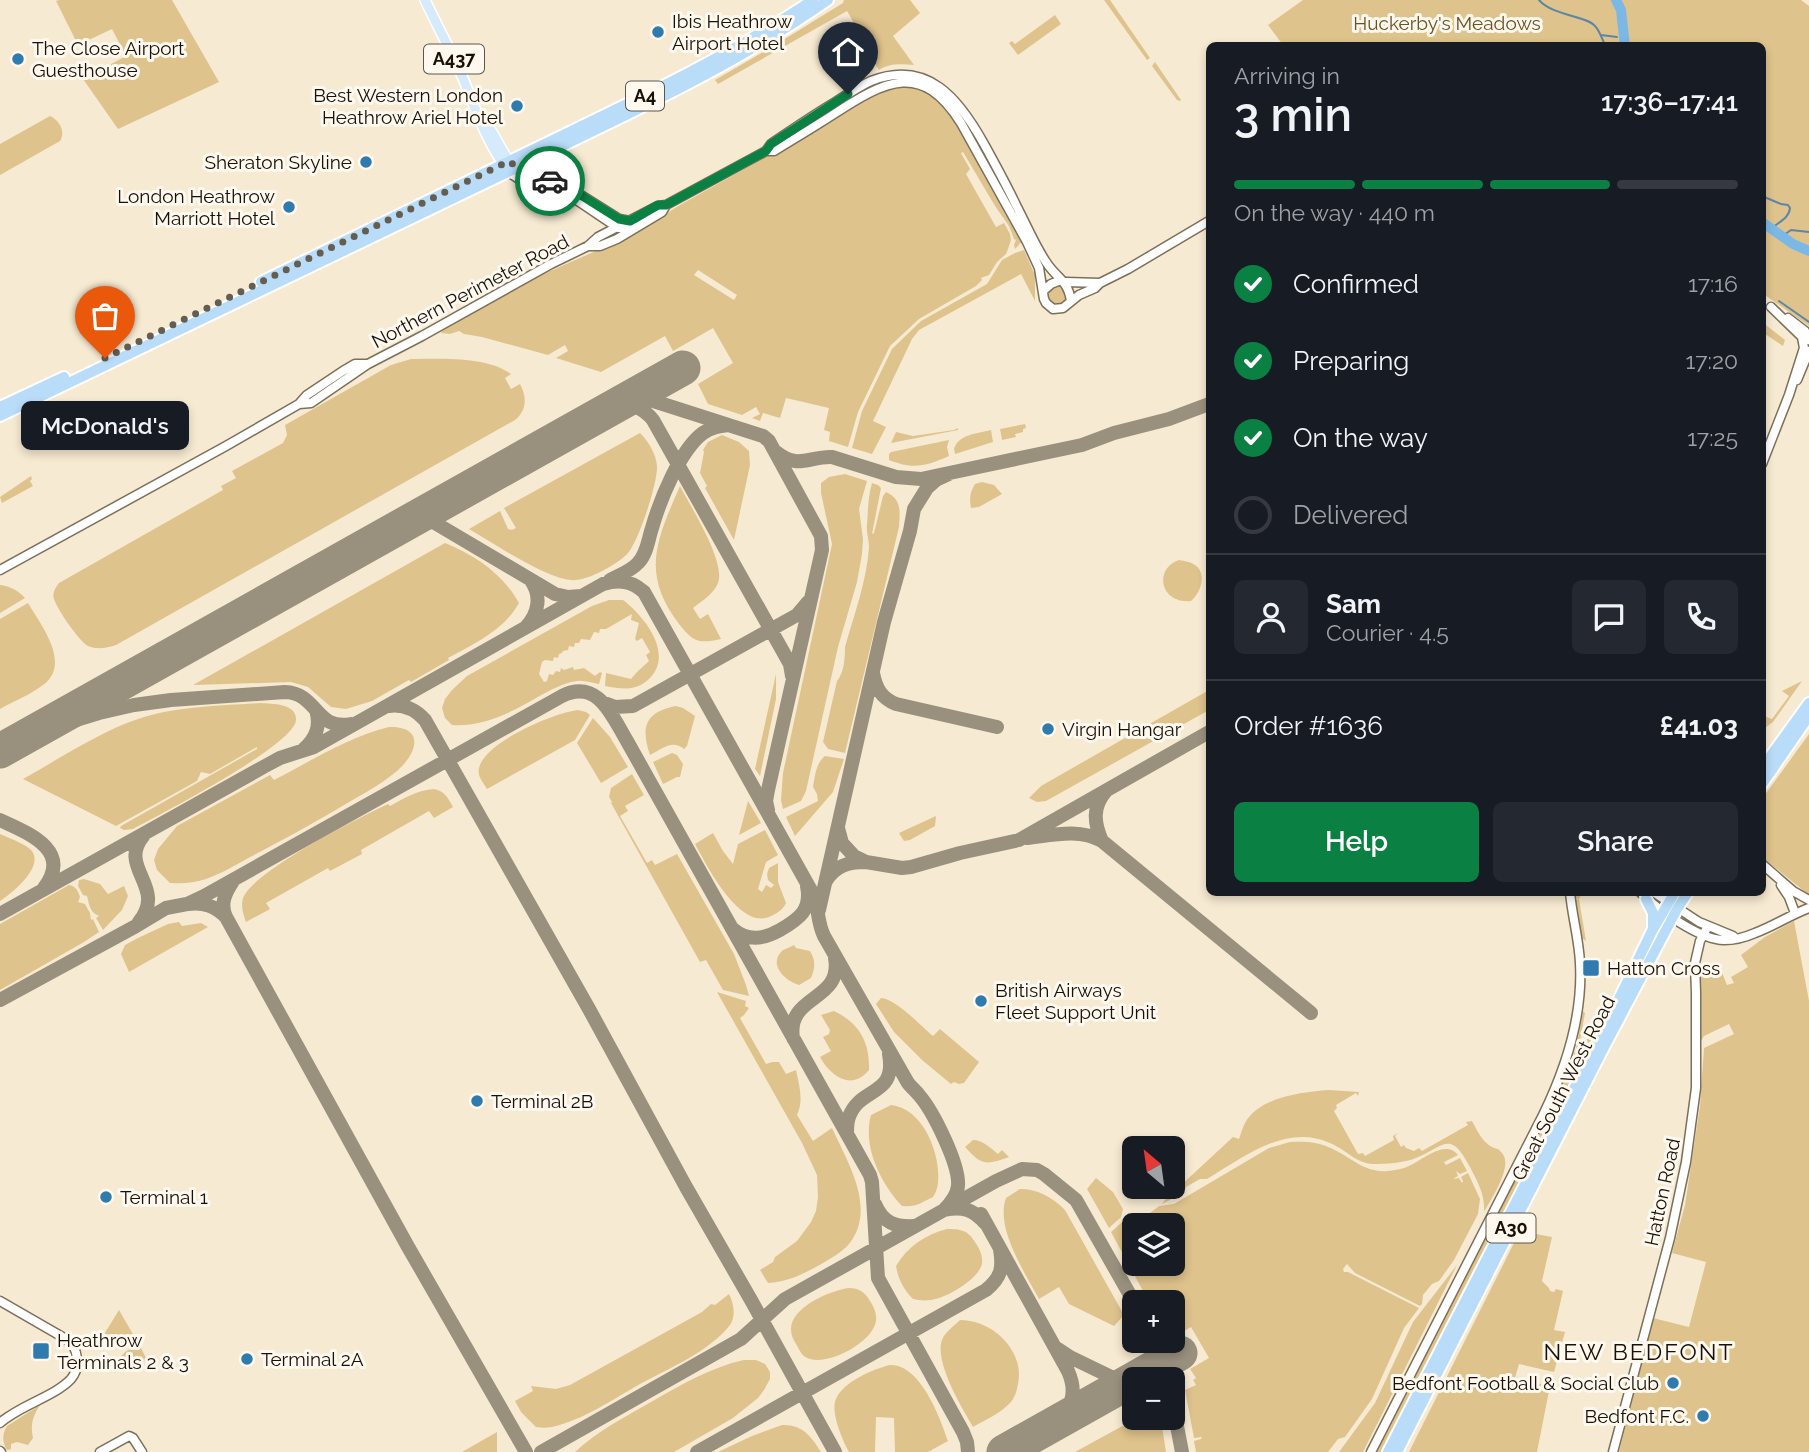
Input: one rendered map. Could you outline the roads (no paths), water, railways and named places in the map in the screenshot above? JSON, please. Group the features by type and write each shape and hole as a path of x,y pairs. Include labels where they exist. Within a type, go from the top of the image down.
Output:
{"highway":[{"name":"A4","path":"0,416 652,93 778,24 813,0"},
{"name":"A4","path":"0,407 488,172 544,155 697,79 791,26 828,0"},
{"path":"1766,762 1809,703"},
{"path":"1766,778 1809,716"},
{"path":"1647,896 1654,915 1652,931"},
{"name":"Great South West Road","path":"1397,1452 1590,1075 1674,896"},
{"name":"Great South West Road","path":"1388,1452 1652,931 1684,896"}],"main road":[{"name":"A437","path":"425,0 481,118 483,128 509,166"},
{"name":"A437","path":"481,118 488,124 509,166"},
{"path":"488,172 495,149"}],"street":[{"name":"Northern Perimeter Road","path":"588,246 600,246 617,239 632,224 662,212 666,205 766,151 771,144 817,113 871,82 900,75 915,76 943,89 968,116 1043,257 1064,281"},
{"name":"Northern Perimeter Road","path":"766,151 774,151 862,96 887,85 907,82 931,90 946,101 955,113 1014,217 1035,258 1043,291"},
{"path":"544,155 540,167 548,180"},
{"path":"509,166 576,192 619,219 632,224"},
{"path":"509,166 519,179 561,193 618,228"},
{"path":"610,213 618,228 617,239"},
{"path":"598,237 602,227 601,216"},
{"path":"1100,283 1064,281 1051,284 1043,291 1045,301 1053,309 1063,308 1082,293 1128,269 1206,223"},
{"path":"618,228 632,224"},
{"name":"Northern Perimeter Road","path":"0,570 299,404 307,395 355,364 368,364 422,337 618,228"},
{"path":"1064,281 1071,301"},
{"path":"1766,304 1807,345 1804,365 1788,396 1766,454"},
{"path":"1766,870 1809,900"},
{"path":"1766,871 1802,911"},
{"path":"1793,891 1802,911"},
{"path":"1371,1452 1543,1115 1567,1058 1575,1026 1580,982 1571,896"},
{"path":"1649,896 1725,940 1756,933 1802,911"},
{"name":"Hatton Road","path":"1613,1452 1670,1238 1686,1162 1696,1088 1697,1003 1694,969 1697,951 1706,930"},
{"path":"0,1301 66,1339 74,1348 77,1363 72,1377 54,1391 11,1414 0,1423"},
{"path":"100,1452 129,1436 142,1452"}],"waterway":[{"path":"1539,0 1553,9 1591,23 1604,42"},
{"path":"1616,0 1621,10 1625,42"},
{"path":"1601,35 1617,37"},
{"path":"1620,36 1624,35"},
{"path":"1766,198 1790,208 1785,218 1771,229"},
{"path":"1766,225 1793,244 1809,251"},
{"path":"1781,237 1791,230 1809,232"},
{"path":"1779,301 1809,322"}],"place":[{"name":"Ibis Heathrow Airport Hotel","path":"658,32"},
{"name":"The Close Airport Guesthouse","path":"18,59"},
{"name":"Best Western London Heathrow Ariel Hotel","path":"517,106"},
{"name":"Sheraton Skyline","path":"366,162"},
{"name":"London Heathrow Marriott Hotel","path":"289,207"},
{"name":"McDonald's","path":"105,358"},
{"name":"Virgin Hangar","path":"1048,729"},
{"name":"Hatton Cross","path":"1591,968"},
{"name":"British Airways Fleet Support Unit","path":"981,1001"},
{"name":"Terminal 2B","path":"477,1101"},
{"name":"Terminal 1","path":"106,1197"},
{"name":"Heathrow Terminals 2 & 3","path":"41,1351"},
{"name":"Terminal 2A","path":"247,1359"},
{"name":"Bedfont Football & Social Club","path":"1673,1383"},
{"name":"Bedfont F.C.","path":"1703,1416"}],"district":[{"name":"NEW BEDFONT","path":"1639,1352"}],"park label":[{"name":"Huckerby's Meadows","path":"1447,23"}]}
